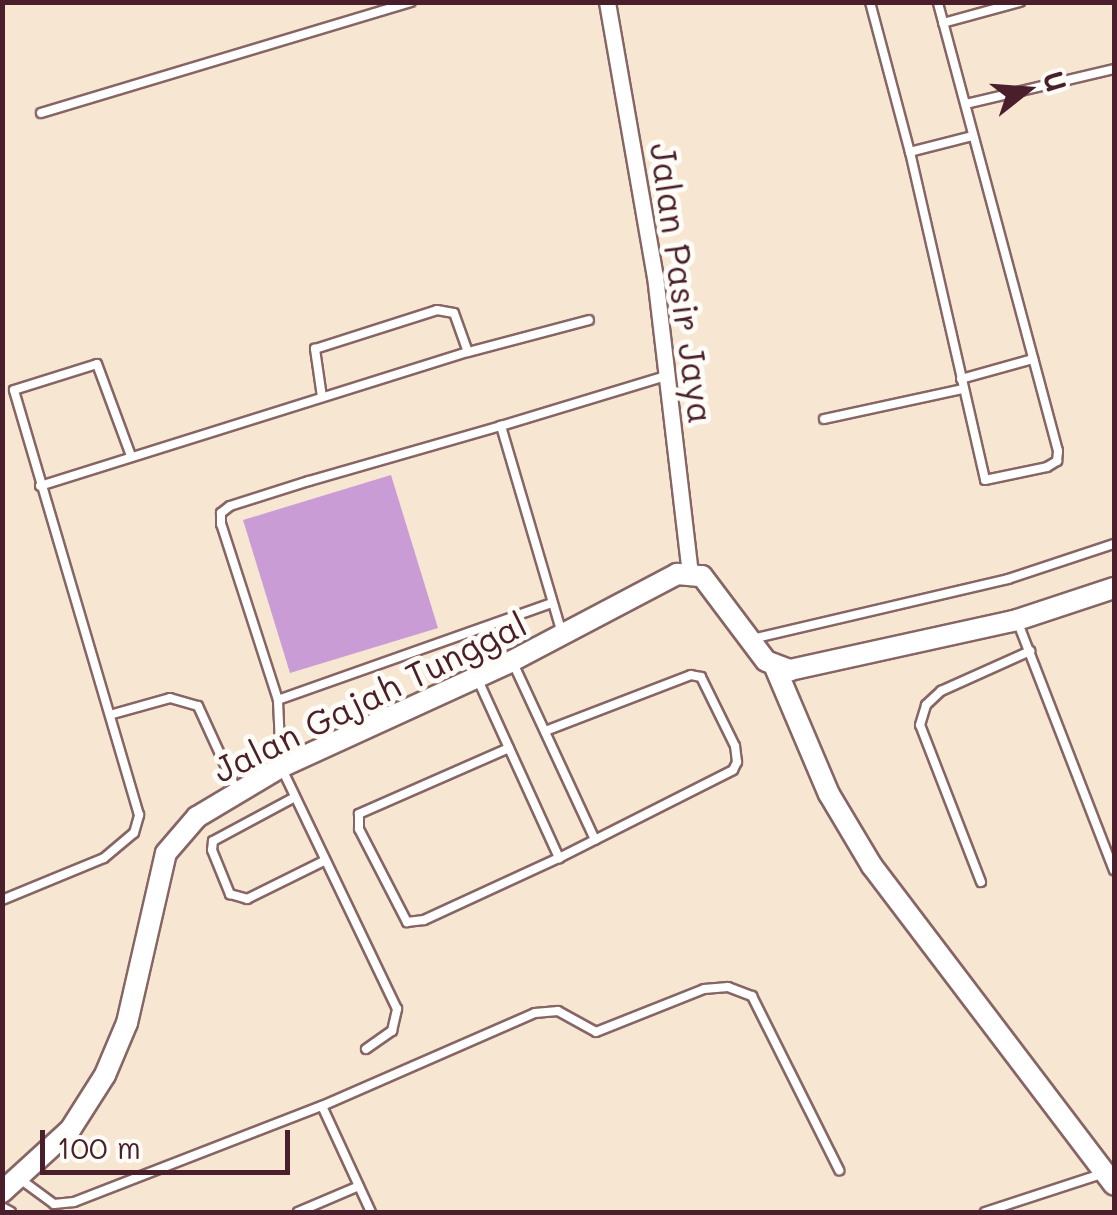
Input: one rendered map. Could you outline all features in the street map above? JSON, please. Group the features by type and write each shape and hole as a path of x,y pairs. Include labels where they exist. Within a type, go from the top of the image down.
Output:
{"street":[{"name":"Jalan Pasir Jaya","path":"607,2 655,276 690,572"},
{"name":"Jalan Gajah Tunggal","path":"2,1192 70,1130 106,1076 127,1023 166,854 197,818 280,768 478,678 563,636 655,583 690,572"},
{"path":"690,572 702,576 775,667 829,794 872,866 1110,1179"},
{"path":"775,667 799,669 1017,620 1114,588"}],"lane":[{"path":"41,113 412,2"},
{"path":"870,2 910,152 984,480 1052,465 1058,451 938,2"},
{"path":"943,23 1020,2"},
{"path":"966,104 1114,69"},
{"path":"910,152 973,136"},
{"path":"322,397 315,349 421,315 444,309 454,312 468,352"},
{"path":"40,486 468,352 588,320"},
{"path":"824,419 962,384 1033,360"},
{"path":"2,900 104,858 134,833 138,806 14,398 16,389 100,365 131,456"},
{"path":"366,1049 392,1031 396,1009 280,768 278,700 220,524 221,513 230,506 290,487 666,376"},
{"path":"501,426 563,636"},
{"path":"752,640 1008,579 1114,544"},
{"path":"278,700 552,603"},
{"path":"1017,620 1114,870"},
{"path":"980,882 920,725 926,705 941,691 1030,651"},
{"path":"512,661 595,840"},
{"path":"509,748 359,814 359,829 404,918 411,924 559,858 733,770 735,746 701,677 692,675 546,732"},
{"path":"478,678 559,858"},
{"path":"113,714 170,698 198,706 214,734 238,795"},
{"path":"294,797 213,841 212,850 230,894 247,899 324,862"},
{"path":"20,1179 43,1198 64,1205 322,1106 535,1014 558,1011 596,1032 704,989 728,987 752,996 839,1170"},
{"path":"322,1106 371,1212"},
{"path":"985,1212 1110,1179"},
{"path":"298,1212 359,1186"},
{"path":"2,1208 11,1212"}],"building":[{"path":"391,475 438,628 290,673 243,520"}]}
